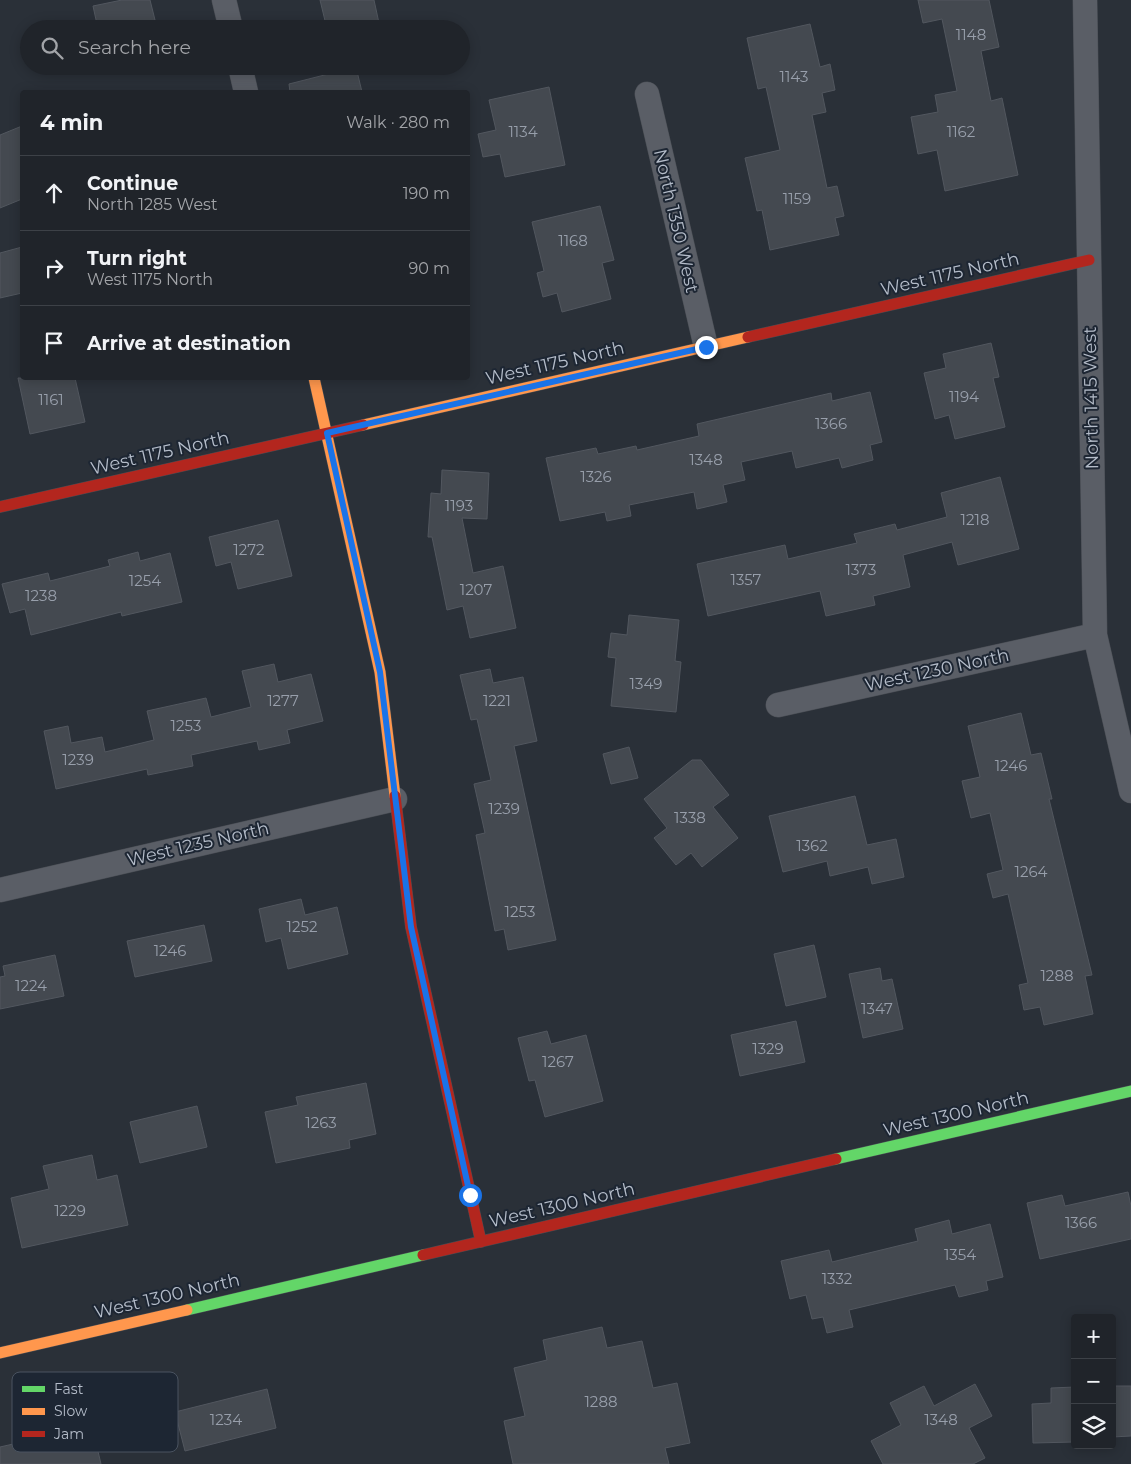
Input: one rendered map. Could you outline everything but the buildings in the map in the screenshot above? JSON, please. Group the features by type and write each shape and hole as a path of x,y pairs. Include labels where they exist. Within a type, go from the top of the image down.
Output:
{"street":[{"path":"224,0 229,20"},
{"name":"North 1415 West","path":"1085,0 1095,635 1131,791"},
{"path":"242,75 246,90"},
{"name":"North 1350 West","path":"647,94 706,347"},
{"name":"West 1175 North","path":"0,507 1089,260"},
{"path":"314,380 380,672 411,927 481,1242"},
{"name":"West 1230 North","path":"778,705 1095,635"},
{"name":"West 1235 North","path":"0,890 395,799"},
{"name":"West 1300 North","path":"0,1353 1131,1091"}],"traffic: fast":[{"path":"836,1159 1131,1091"},
{"path":"187,1310 423,1255"}],"traffic: slow":[{"path":"363,425 748,337"},
{"path":"314,380 380,672 395,796"},
{"path":"0,1353 187,1310"}],"traffic: jam":[{"path":"748,337 1089,260"},
{"path":"0,507 363,425"},
{"path":"395,796 411,927 481,1242"},
{"path":"423,1255 836,1159"}],"route":[{"path":"470,1195 411,927 380,672 327,433 706,347"}]}
